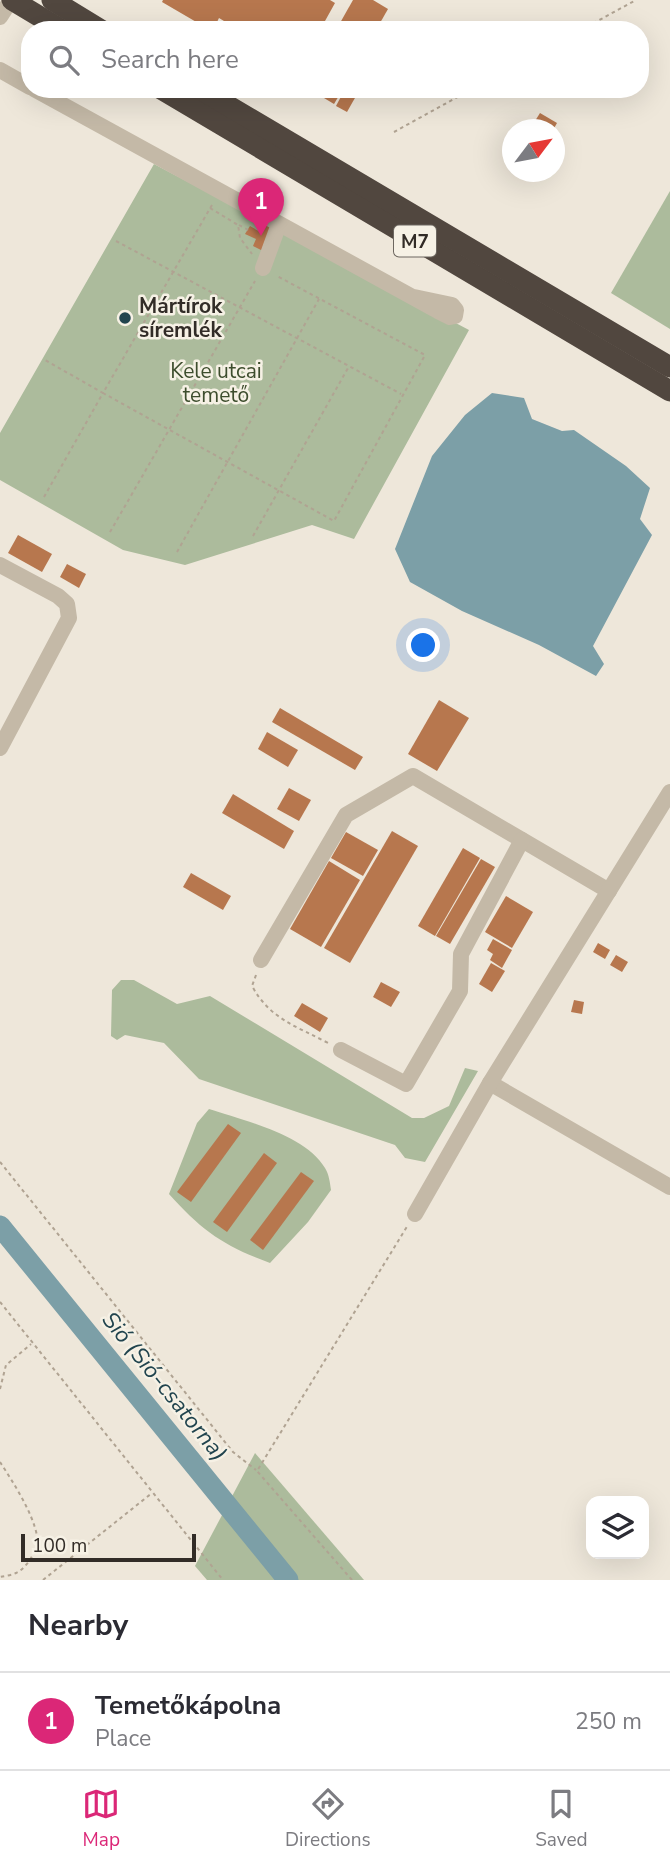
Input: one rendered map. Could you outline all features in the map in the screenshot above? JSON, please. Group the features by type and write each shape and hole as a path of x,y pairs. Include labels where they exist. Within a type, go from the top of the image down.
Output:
{"highway":[{"path":"11,0 47,21"},
{"path":"52,0 86,21"},
{"name":"M7","path":"176,98 670,391"},
{"name":"M7","path":"216,98 670,367"}],"street":[{"path":"0,17 11,0"},
{"path":"0,70 21,82"},
{"path":"50,98 414,297"},
{"path":"263,268 279,224"},
{"path":"0,565 58,596 67,604 69,618 6,720 0,748"},
{"path":"261,960 346,815 413,776 609,891"},
{"path":"415,1214 490,1083 670,792"},
{"path":"341,1050 406,1084 460,991 461,954 522,839"},
{"path":"490,1083 670,1187"}],"path":[{"path":"598,21 636,0"},
{"path":"394,132 456,98"},
{"path":"44,496 219,191"},
{"path":"210,208 247,230"},
{"path":"46,360 334,521 425,355 263,268 240,237 238,225"},
{"path":"116,241 402,395"},
{"path":"110,532 263,268"},
{"path":"177,552 319,298"},
{"path":"253,536 349,367"},
{"path":"261,960 252,986 261,1003 272,1014 341,1050"},
{"path":"0,1162 233,1451 257,1471 352,1580"},
{"path":"257,1471 415,1214"},
{"path":"0,1302 223,1580"},
{"path":"0,1389 6,1364 32,1343"},
{"path":"0,1462 23,1501 38,1538 35,1551 27,1563 17,1573 0,1577"},
{"path":"43,1580 153,1493"}],"green space":[{"name":"Kele utcai temető","path":"154,164 469,330 354,539 312,525 185,565 123,550 0,480 0,433"},
{"path":"670,191 670,329 611,293"},
{"path":"121,980 134,980 177,1004 210,996 412,1118 424,1118 449,1106 465,1068 478,1071 425,1162 405,1158 395,1145 199,1079 164,1043 125,1035 117,1040 111,1036 112,990"},
{"path":"209,1109 273,1130 304,1146 316,1156 327,1173 331,1190 308,1222 270,1263 239,1250 203,1228 169,1194 197,1123"},
{"path":"255,1453 364,1580 207,1580 195,1566"}],"water":[{"path":"492,393 524,398 532,419 562,431 574,430 626,466 650,488 640,519 652,535 593,646 604,664 596,676 539,645 462,611 410,582 395,549 432,456 465,415"}],"building":[{"path":"330,0 335,3 325,21 224,21 219,18 218,21 195,21 162,2"},
{"path":"353,0 373,0 388,9 381,21 341,21"},
{"path":"324,98 338,98 334,104"},
{"path":"340,98 355,98 347,112 336,106"},
{"path":"540,113 550,119 536,119"},
{"path":"265,224 275,230 263,251 253,246 256,239 245,234 250,226 260,232"},
{"path":"18,535 52,554 42,572 8,553"},
{"path":"67,564 86,574 79,588 60,577"},
{"path":"439,700 469,718 437,771 408,754"},
{"path":"280,708 363,757 355,770 272,722"},
{"path":"267,732 298,750 288,767 258,749"},
{"path":"289,788 311,800 299,821 277,809"},
{"path":"233,794 294,831 284,849 222,813"},
{"path":"392,831 418,846 350,963 324,948"},
{"path":"346,832 378,850 363,876 331,858"},
{"path":"463,848 480,858 435,936 418,926"},
{"path":"481,859 495,867 450,944 436,936"},
{"path":"329,861 360,880 321,947 290,929"},
{"path":"191,873 231,896 223,910 183,887"},
{"path":"506,896 533,912 512,948 485,932"},
{"path":"493,939 512,950 502,968 490,960 493,954 487,950"},
{"path":"598,943 610,950 605,959 593,952"},
{"path":"616,955 628,962 622,972 610,965"},
{"path":"491,963 505,971 492,992 479,984"},
{"path":"381,982 400,992 391,1007 373,997"},
{"path":"574,1000 584,1002 582,1014 571,1012"},
{"path":"302,1003 328,1018 320,1032 294,1016"},
{"path":"228,1124 241,1133 191,1202 177,1192"},
{"path":"264,1153 277,1163 227,1232 213,1222"},
{"path":"301,1172 314,1181 263,1250 250,1240"}],"waterway":[{"name":"Sió (Sió-csatorna)","path":"0,1226 288,1580"}],"place":[{"name":"Temetőkápolna","path":"261,236"},
{"name":"Mártírok síremlék","path":"125,318"}]}
